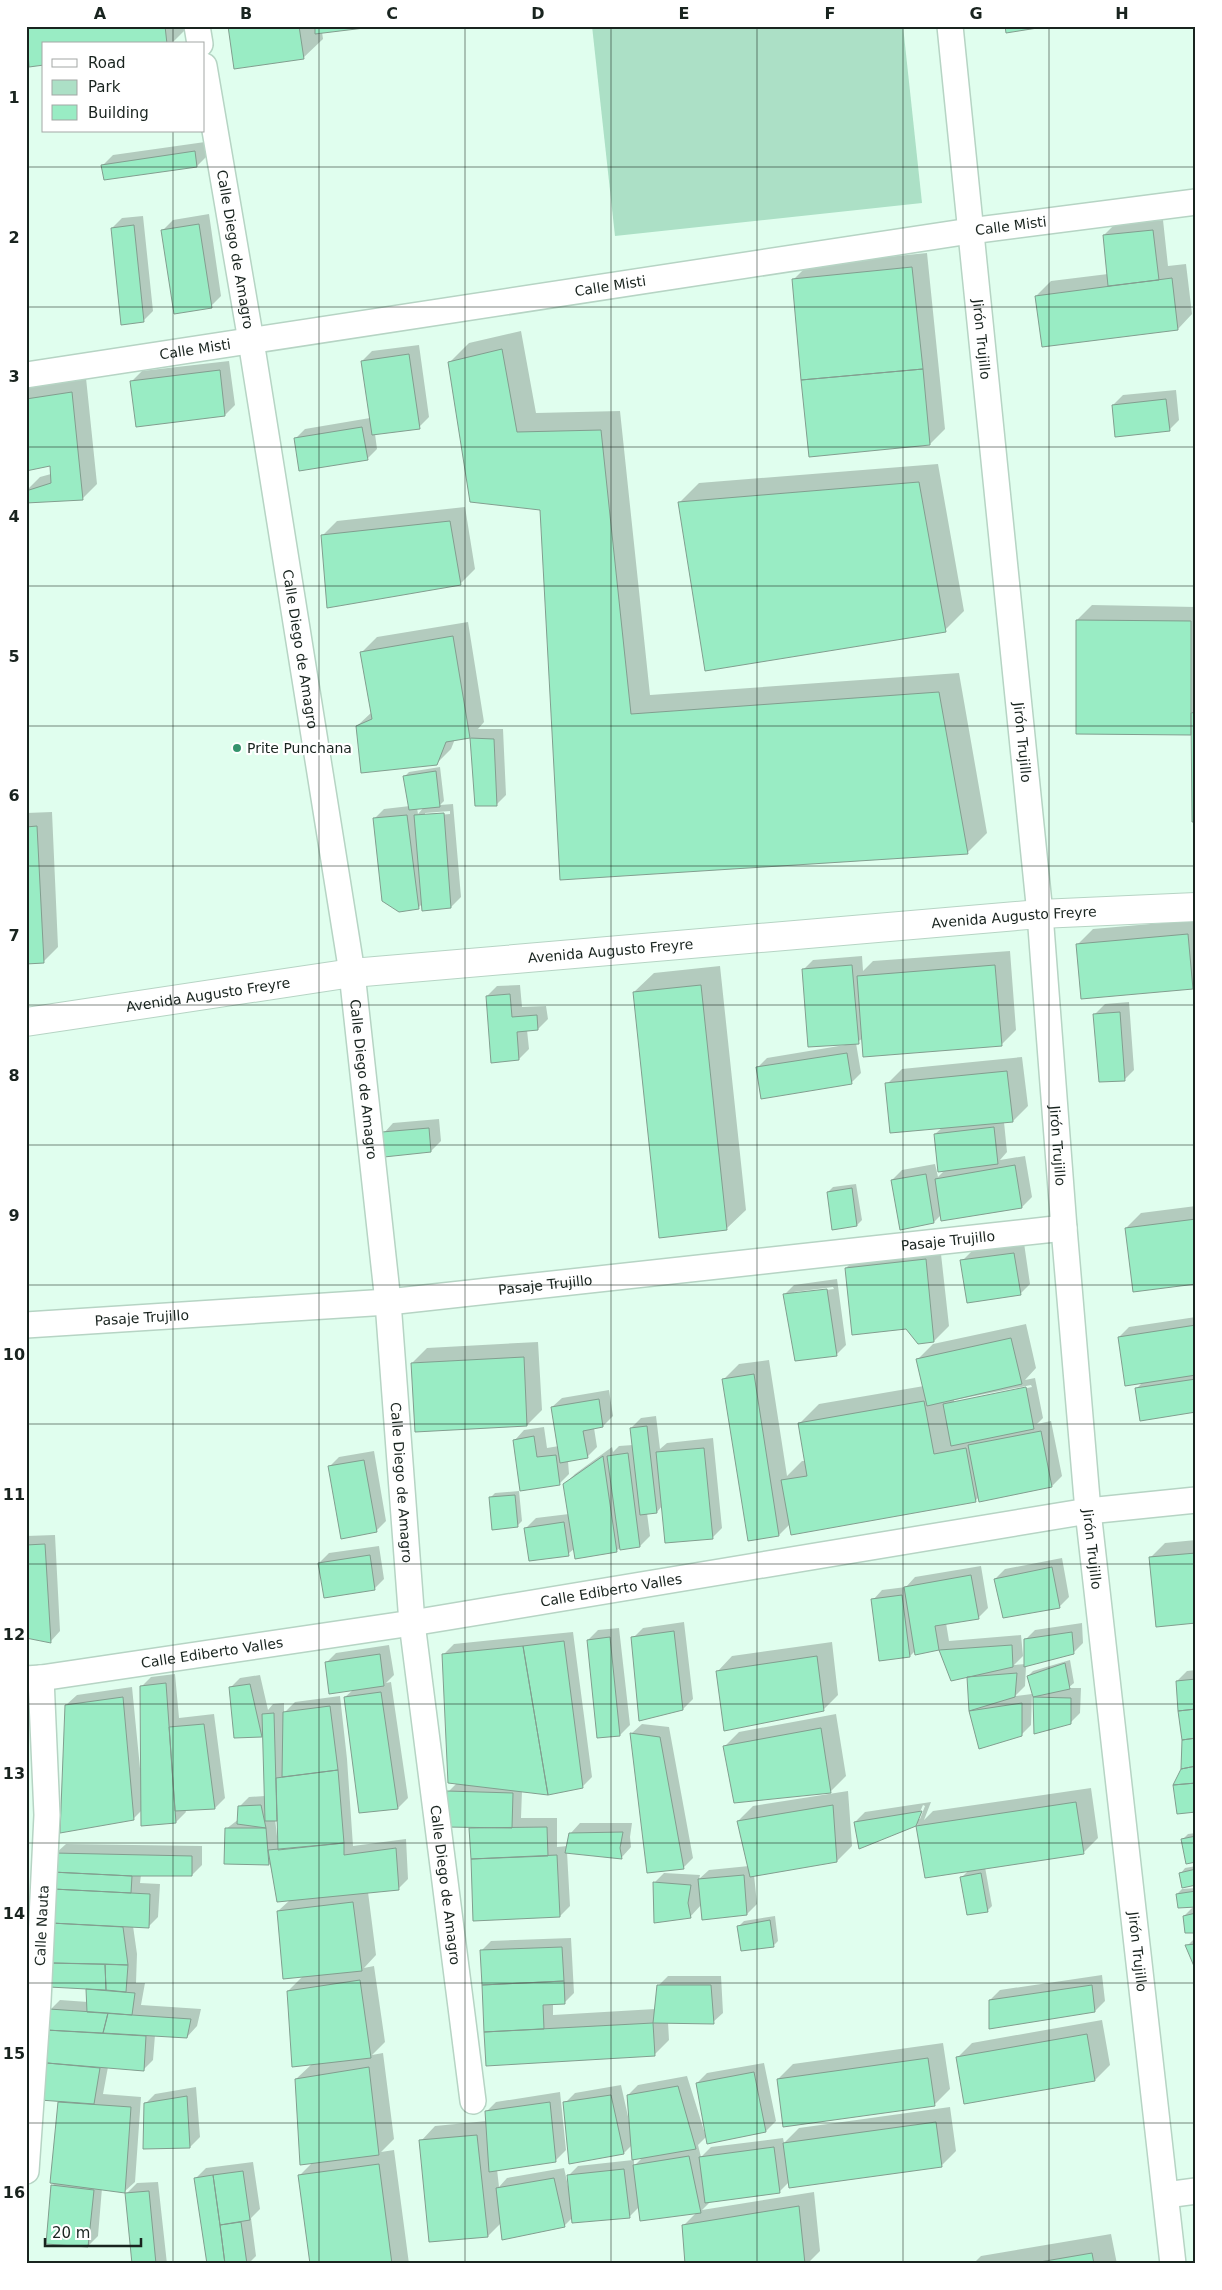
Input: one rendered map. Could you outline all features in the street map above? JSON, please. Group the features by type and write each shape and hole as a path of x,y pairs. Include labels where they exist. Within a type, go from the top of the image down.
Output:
{"main road":[{"name":"Avenida Augusto Freyre","path":"26,1022 352,973 1040,914 1196,907"}],"street":[{"path":"197,26 200,42"},
{"name":"Jirón Trujillo","path":"950,26 1040,914 1088,1511 1173,2264"},
{"name":"Calle Diego de Amagro","path":"205,72 251,341 352,973 388,1302 412,1622 473,2101"},
{"name":"Calle Misti","path":"26,375 970,231 1196,202"},
{"name":"Pasaje Trujillo","path":"26,1325 388,1302 1064,1228"},
{"name":"Calle Ediberto Valles","path":"34,1678 412,1622 1088,1511 1196,1500"},
{"name":"Calle Nauta","path":"26,2171 32,2001 47,1816 34,1678"},
{"path":"1166,2195 1196,2191"}],"green space":[{"path":"592,26 903,26 922,203 615,236"}],"building":[{"path":"26,26 165,26 167,42 42,42 42,65 29,67"},
{"path":"228,26 299,26 304,59 234,69"},
{"path":"315,26 381,26 315,34"},
{"path":"1005,26 1050,26 1006,33"},
{"path":"195,151 197,167 104,180 101,165"},
{"path":"199,224 212,308 174,314 161,230"},
{"path":"134,225 144,322 121,325 111,228"},
{"path":"1153,230 1159,280 1108,286 1103,235"},
{"path":"912,267 923,369 801,380 792,279"},
{"path":"1172,278 1178,330 1042,347 1035,296"},
{"path":"502,349 517,432 601,430 631,714 939,692 968,854 560,880 540,510 470,502 448,362"},
{"path":"409,354 420,429 372,435 361,361"},
{"path":"923,369 930,445 809,457 801,380"},
{"path":"220,370 225,416 136,427 130,381"},
{"path":"72,392 83,500 26,503 26,491 51,483 50,466 26,471 26,399"},
{"path":"1166,399 1170,431 1115,437 1112,405"},
{"path":"362,427 368,460 299,471 294,438"},
{"path":"919,482 946,632 705,671 678,502"},
{"path":"450,521 461,585 327,608 321,535"},
{"path":"1076,620 1191,621 1191,735 1076,734"},
{"path":"453,636 470,738 446,742 437,765 361,773 356,726 372,719 360,652"},
{"path":"1196,712 1196,822 1192,822 1191,713"},
{"path":"470,738 494,739 497,806 475,806"},
{"path":"436,771 440,807 409,810 403,776"},
{"path":"444,813 451,908 422,911 414,815"},
{"path":"407,815 419,909 399,912 382,901 373,818"},
{"path":"37,826 44,963 26,964 26,827"},
{"path":"1188,934 1193,989 1081,999 1076,944"},
{"path":"852,965 859,1044 808,1047 802,969"},
{"path":"995,965 1002,1046 863,1057 857,976"},
{"path":"701,985 727,1230 659,1238 633,992"},
{"path":"510,994 512,1017 537,1015 538,1030 517,1032 519,1060 491,1063 486,996"},
{"path":"1120,1012 1125,1081 1099,1082 1093,1014"},
{"path":"847,1053 852,1084 761,1099 756,1067"},
{"path":"1007,1071 1013,1122 890,1133 885,1083"},
{"path":"994,1127 998,1164 938,1172 934,1134"},
{"path":"429,1128 431,1152 384,1157 382,1132"},
{"path":"1015,1165 1022,1208 941,1221 935,1179"},
{"path":"926,1174 934,1223 900,1230 891,1180"},
{"path":"852,1188 857,1226 832,1230 827,1192"},
{"path":"1196,1219 1196,1284 1133,1292 1125,1228"},
{"path":"1014,1253 1021,1295 967,1303 960,1260"},
{"path":"926,1259 934,1342 918,1344 906,1329 852,1335 845,1268"},
{"path":"827,1289 837,1356 795,1361 783,1294"},
{"path":"1196,1325 1196,1375 1125,1386 1118,1337"},
{"path":"1011,1338 1022,1384 927,1406 916,1359"},
{"path":"524,1357 527,1426 415,1432 411,1363"},
{"path":"754,1374 779,1536 748,1541 722,1379"},
{"path":"1196,1379 1196,1412 1140,1421 1135,1388"},
{"path":"1026,1387 1034,1429 951,1446 943,1404"},
{"path":"599,1399 603,1427 583,1431 588,1458 560,1463 551,1407"},
{"path":"924,1401 934,1454 966,1448 976,1502 791,1535 781,1480 807,1476 798,1423"},
{"path":"647,1426 657,1513 640,1515 630,1428"},
{"path":"1041,1431 1052,1487 979,1502 968,1445"},
{"path":"534,1436 537,1457 556,1455 560,1485 520,1491 513,1440"},
{"path":"704,1448 713,1539 665,1543 656,1452"},
{"path":"628,1453 640,1547 620,1550 607,1456"},
{"path":"603,1456 617,1552 575,1559 563,1484"},
{"path":"364,1460 377,1532 341,1539 328,1466"},
{"path":"515,1495 518,1527 492,1530 489,1497"},
{"path":"564,1522 569,1556 529,1561 524,1528"},
{"path":"45,1544 51,1643 26,1638 26,1545"},
{"path":"1196,1553 1196,1623 1156,1627 1149,1557"},
{"path":"370,1555 375,1590 324,1598 318,1563"},
{"path":"1052,1567 1060,1608 1003,1618 994,1579"},
{"path":"971,1575 979,1619 935,1626 939,1650 915,1655 904,1587"},
{"path":"902,1595 910,1657 879,1661 871,1599"},
{"path":"674,1631 683,1710 639,1721 631,1637"},
{"path":"1072,1632 1074,1654 1024,1667 1024,1639"},
{"path":"610,1637 620,1736 597,1738 587,1640"},
{"path":"564,1641 583,1788 548,1795 523,1646"},
{"path":"1012,1645 1013,1667 951,1681 939,1650"},
{"path":"523,1646 548,1795 448,1783 442,1654"},
{"path":"380,1654 384,1686 329,1694 325,1662"},
{"path":"817,1656 824,1711 724,1731 716,1671"},
{"path":"1065,1663 1070,1689 1033,1697 1027,1676"},
{"path":"1017,1673 1015,1697 969,1711 967,1677"},
{"path":"1196,1679 1196,1709 1178,1711 1176,1681"},
{"path":"166,1683 176,1823 141,1826 140,1686"},
{"path":"250,1684 262,1737 234,1738 229,1687"},
{"path":"381,1692 398,1809 359,1813 344,1697"},
{"path":"123,1697 134,1820 60,1833 65,1705"},
{"path":"1033,1697 1071,1698 1071,1724 1034,1734"},
{"path":"1022,1703 1022,1736 979,1749 969,1711"},
{"path":"330,1706 338,1770 282,1777 283,1712"},
{"path":"1196,1709 1196,1738 1182,1740 1178,1711"},
{"path":"274,1713 277,1821 265,1821 262,1714"},
{"path":"204,1724 215,1809 175,1811 169,1727"},
{"path":"821,1728 831,1793 734,1803 723,1746"},
{"path":"630,1733 660,1737 684,1869 647,1873"},
{"path":"1196,1738 1196,1766 1181,1769 1182,1740"},
{"path":"1196,1766 1196,1783 1173,1785 1181,1769"},
{"path":"338,1770 344,1843 278,1850 276,1778"},
{"path":"1196,1783 1196,1812 1177,1814 1173,1785"},
{"path":"447,1791 513,1793 512,1828 446,1827"},
{"path":"1076,1802 1084,1854 925,1878 916,1826"},
{"path":"261,1805 266,1828 237,1824 238,1806"},
{"path":"833,1805 837,1862 750,1877 737,1821"},
{"path":"922,1811 916,1826 859,1849 854,1822"},
{"path":"547,1827 548,1856 471,1859 469,1828"},
{"path":"225,1828 266,1828 269,1865 224,1864"},
{"path":"623,1832 620,1848 622,1859 565,1853 569,1833"},
{"path":"1196,1836 1196,1862 1186,1864 1181,1839"},
{"path":"344,1843 344,1855 396,1848 399,1890 277,1902 268,1850"},
{"path":"54,1853 192,1856 192,1876 132,1876 52,1872"},
{"path":"557,1855 560,1917 473,1921 471,1859"},
{"path":"1196,1869 1196,1885 1182,1888 1179,1873"},
{"path":"52,1872 132,1876 131,1893 53,1889"},
{"path":"981,1873 988,1912 967,1915 960,1877"},
{"path":"744,1875 747,1915 702,1920 698,1879"},
{"path":"653,1882 691,1885 688,1903 691,1918 654,1923"},
{"path":"53,1889 150,1894 149,1928 51,1923"},
{"path":"1196,1891 1196,1907 1178,1908 1176,1894"},
{"path":"353,1902 362,1971 283,1979 277,1911"},
{"path":"1196,1913 1196,1933 1185,1933 1183,1916"},
{"path":"770,1920 774,1947 741,1951 737,1926"},
{"path":"51,1923 123,1927 128,1965 52,1963"},
{"path":"1196,1944 1196,1971 1185,1945"},
{"path":"562,1947 564,1981 482,1985 480,1950"},
{"path":"52,1963 105,1964 106,1990 49,1987"},
{"path":"105,1964 128,1965 126,1992 106,1990"},
{"path":"360,1980 371,2058 292,2067 287,1991"},
{"path":"564,1981 565,2004 543,2005 544,2029 484,2032 482,1985"},
{"path":"657,1985 711,1985 714,2024 653,2023"},
{"path":"1092,1985 1095,2012 989,2029 989,2000"},
{"path":"86,1989 135,1993 132,2015 87,2012"},
{"path":"49,2009 108,2013 103,2033 46,2030"},
{"path":"108,2013 191,2019 187,2038 103,2033"},
{"path":"653,2023 655,2056 486,2066 484,2032"},
{"path":"46,2030 146,2036 144,2071 47,2063"},
{"path":"1087,2034 1095,2081 964,2104 956,2057"},
{"path":"928,2058 935,2106 783,2127 777,2079"},
{"path":"47,2063 100,2068 94,2104 40,2100"},
{"path":"369,2067 379,2155 300,2165 295,2079"},
{"path":"754,2072 766,2132 707,2144 696,2083"},
{"path":"678,2086 696,2149 632,2160 627,2095"},
{"path":"611,2095 624,2154 569,2164 563,2102"},
{"path":"187,2096 190,2148 143,2149 144,2103"},
{"path":"58,2102 131,2107 125,2193 50,2183"},
{"path":"550,2102 556,2162 489,2172 485,2111"},
{"path":"936,2122 942,2167 789,2188 783,2143"},
{"path":"477,2135 488,2237 429,2242 419,2140"},
{"path":"774,2147 780,2193 705,2203 699,2157"},
{"path":"689,2156 701,2213 640,2221 633,2165"},
{"path":"379,2164 392,2264 310,2264 298,2175"},
{"path":"624,2169 630,2218 572,2223 567,2175"},
{"path":"243,2171 250,2220 220,2225 213,2175"},
{"path":"213,2175 225,2264 207,2264 194,2178"},
{"path":"554,2178 565,2227 502,2240 496,2188"},
{"path":"51,2185 94,2190 88,2247 46,2244"},
{"path":"149,2191 156,2264 132,2264 125,2193"},
{"path":"799,2206 805,2264 685,2264 682,2225"},
{"path":"241,2222 247,2264 225,2264 220,2225"},
{"path":"1092,2253 1094,2264 1028,2264"}],"place":[{"name":"Prite Punchana","path":"237,748"}]}
